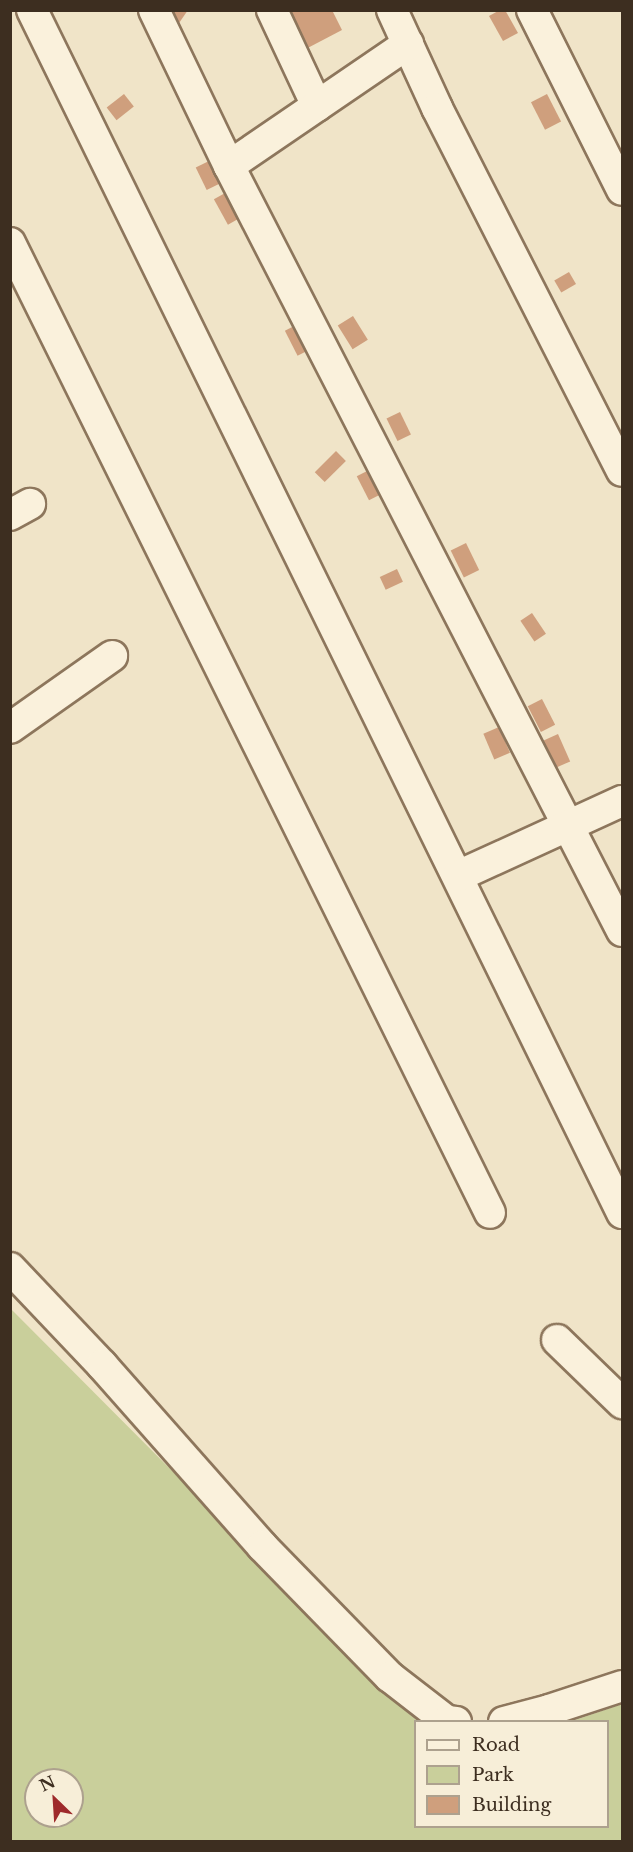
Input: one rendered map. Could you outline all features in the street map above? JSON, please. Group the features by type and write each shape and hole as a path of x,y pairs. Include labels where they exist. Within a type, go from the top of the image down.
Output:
{"street":[{"path":"32,10 459,876 622,1213"},
{"path":"154,10 229,166 622,931"},
{"path":"272,10 317,106"},
{"path":"392,10 437,108 622,471"},
{"path":"532,10 622,190"},
{"path":"229,166 408,44"},
{"path":"10,243 490,1213"},
{"path":"10,728 112,656"},
{"path":"459,876 568,828 622,801"},
{"path":"10,1268 102,1365 262,1546 390,1677 446,1720"},
{"path":"557,1340 622,1402"},
{"path":"512,1720 622,1686"}],"green space":[{"path":"10,1308 420,1720 414,1720 414,1828 609,1828 609,1720 575,1720 622,1704 622,1841 11,1841"}],"building":[{"path":"165,10 188,10 177,26"},
{"path":"279,10 332,10 342,30 300,52"},
{"path":"505,10 518,33 503,41 489,16"},
{"path":"124,94 134,107 117,120 107,108"},
{"path":"547,94 561,122 545,130 531,102"},
{"path":"211,160 222,182 207,190 196,167"},
{"path":"227,192 241,217 228,225 214,199"},
{"path":"569,272 576,284 561,293 554,280"},
{"path":"353,316 368,340 353,349 338,326"},
{"path":"300,323 313,348 298,356 285,331"},
{"path":"400,412 411,434 397,441 387,419"},
{"path":"336,451 346,461 325,482 315,472"},
{"path":"371,469 383,493 369,500 357,476"},
{"path":"466,543 479,570 464,577 451,550"},
{"path":"397,569 403,582 386,590 380,577"},
{"path":"532,613 546,634 534,642 520,621"},
{"path":"542,699 555,725 541,732 528,706"},
{"path":"499,727 510,753 494,759 483,734"},
{"path":"558,734 570,761 555,768 542,741"}]}
